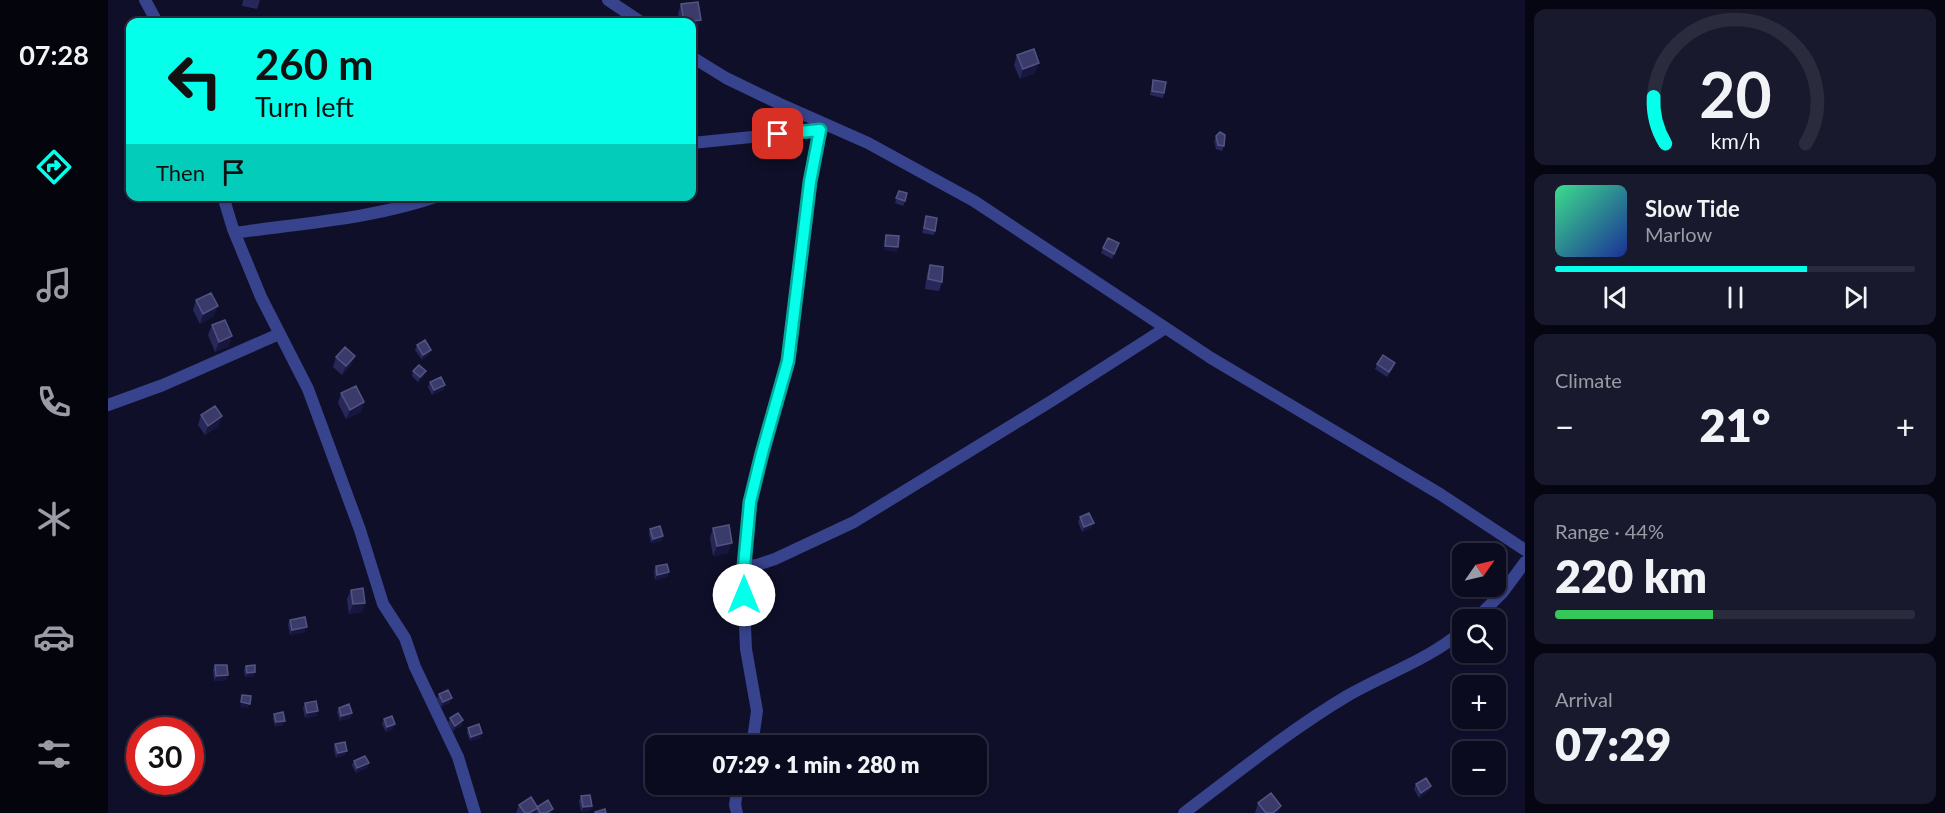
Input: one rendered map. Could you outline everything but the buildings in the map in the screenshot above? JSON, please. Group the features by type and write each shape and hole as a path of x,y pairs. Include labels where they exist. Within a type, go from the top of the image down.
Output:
{"street":[{"path":"145,0 156,18"},
{"path":"608,0 635,18"},
{"path":"696,59 726,78 820,126 887,153 975,201 1164,329 1440,495 1525,550"},
{"path":"696,142 820,126"},
{"path":"754,735 757,711 746,649 744,566 750,502 793,335 810,182 820,126"},
{"path":"225,201 256,286 311,397 360,530 383,604 405,638 415,667 454,748 475,813"},
{"path":"235,233 367,214 422,201"},
{"path":"744,566 757,565 775,559 854,522 1164,329"},
{"path":"108,405 163,385 279,334"},
{"path":"1486,609 1503,592 1525,562"},
{"path":"1184,813 1314,717 1347,696 1428,654 1452,638"},
{"path":"736,795 737,813"}],"route":[{"path":"744,595 744,566 750,502 793,335 810,182 820,130 778,134"}]}
